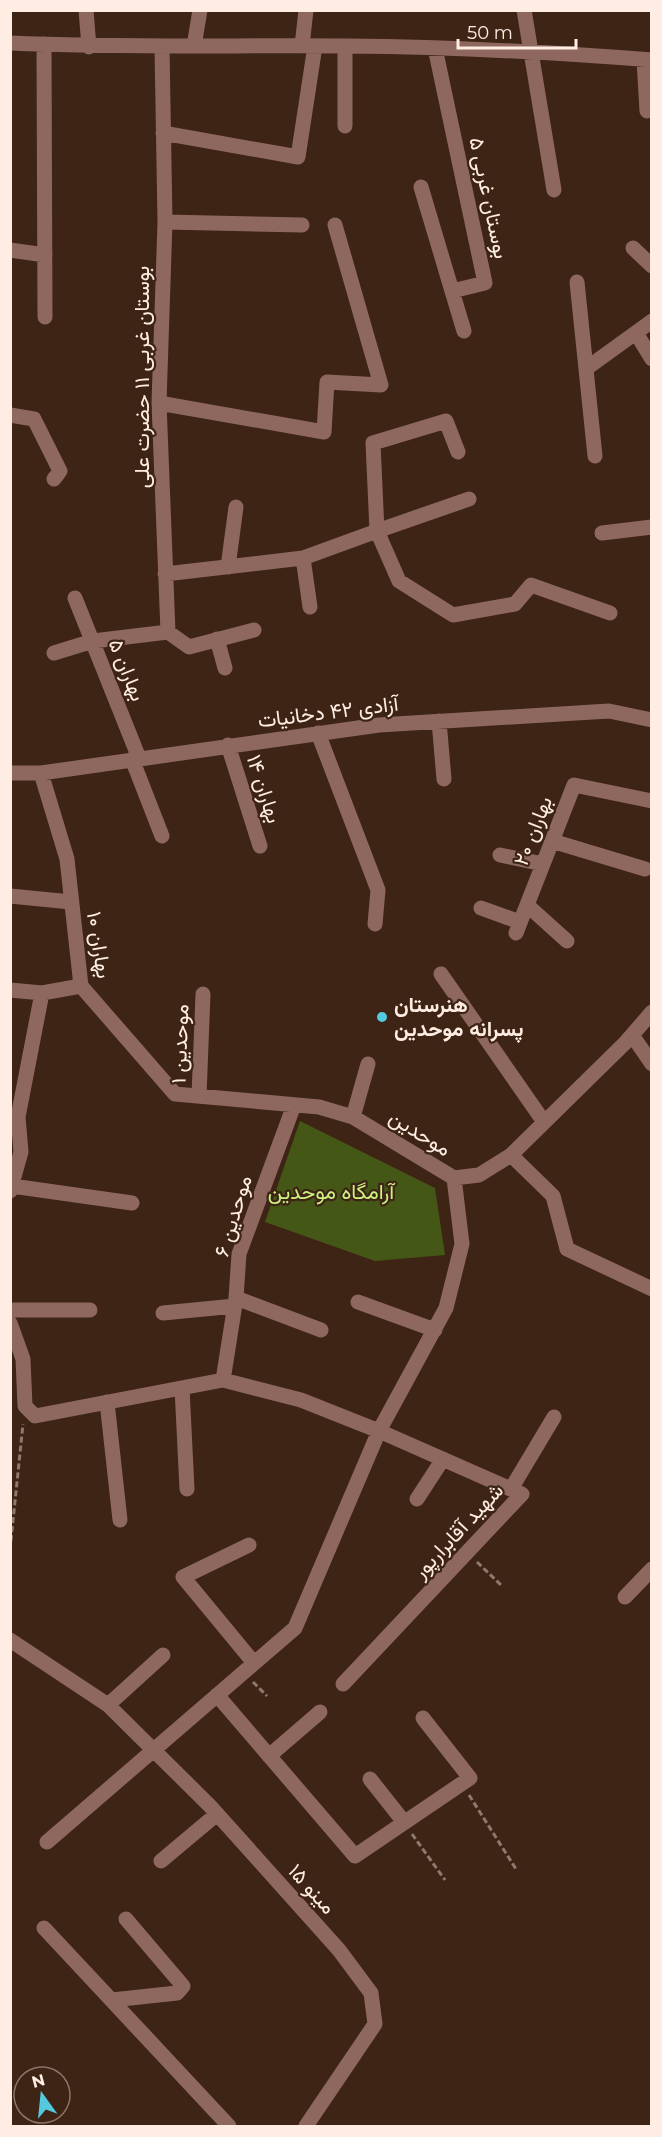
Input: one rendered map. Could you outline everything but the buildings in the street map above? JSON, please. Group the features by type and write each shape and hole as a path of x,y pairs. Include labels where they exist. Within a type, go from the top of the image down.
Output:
{"street":[{"path":"86,10 88,47"},
{"path":"194,46 200,10"},
{"path":"163,133 298,157 309,46 306,10"},
{"path":"524,10 554,190"},
{"path":"10,43 88,47 345,46 530,50 648,60 647,111"},
{"path":"44,45 45,317"},
{"name":"بوستان غربی ۱۱ حضرت علی","path":"162,46 165,222 159,403 168,632"},
{"path":"345,46 345,126"},
{"name":"بوستان غربی ۵","path":"435,48 485,284 452,291"},
{"path":"421,187 464,331"},
{"path":"165,222 302,225"},
{"path":"159,403 324,432 327,382 381,385 335,225"},
{"path":"633,248 651,266"},
{"path":"10,250 45,255"},
{"path":"577,282 596,456"},
{"path":"587,368 651,321"},
{"path":"636,333 651,358"},
{"path":"10,415 34,419 60,471 54,479"},
{"path":"458,452 446,421 373,443 377,531 399,581 453,615 515,604 531,585 610,613"},
{"path":"165,574 303,558 470,499"},
{"path":"228,567 236,507"},
{"path":"602,532 651,527"},
{"path":"303,558 310,607"},
{"name":"بهاران ۵","path":"75,598 93,640 162,836"},
{"path":"54,653 93,640 168,632 189,647 254,630"},
{"path":"217,639 225,669"},
{"name":"آزادی ۴۲ دخانیات","path":"10,773 40,773 378,725 609,711 651,720"},
{"path":"439,721 444,779"},
{"path":"318,733 378,890 375,924"},
{"name":"بهاران ۱۴","path":"228,745 260,846"},
{"name":"بهاران ۱۰","path":"40,773 67,859 81,986 175,1094"},
{"name":"بهاران ۲۰","path":"481,908 518,927 574,785 651,801"},
{"path":"552,841 645,869"},
{"path":"500,855 543,864"},
{"path":"10,896 71,902"},
{"path":"527,905 567,941"},
{"path":"441,974 544,1122"},
{"path":"10,990 42,993 81,986"},
{"path":"42,993 14,1116 21,1152 11,1189 132,1203"},
{"name":"موحدین ۱","path":"199,1096 203,994"},
{"name":"موحدین","path":"175,1094 318,1107 353,1116 454,1178 479,1175 511,1155 632,1035 651,1012"},
{"path":"632,1035 651,1064"},
{"path":"353,1116 368,1064"},
{"name":"موحدین ۶","path":"223,1380 236,1302 240,1254 294,1105"},
{"path":"511,1155 553,1196 567,1249 651,1289"},
{"path":"47,1842 295,1628 379,1431 446,1308 462,1244 454,1178"},
{"path":"163,1313 236,1302 321,1330"},
{"path":"358,1302 435,1330"},
{"path":"10,1310 90,1311"},
{"path":"10,1323 23,1359 20,1404 35,1416 223,1380"},
{"name":"شهید آقابرارپور","path":"223,1380 301,1400 379,1431 522,1494 343,1684"},
{"path":"182,1388 187,1489"},
{"path":"107,1402 120,1520"},
{"path":"511,1489 554,1417"},
{"path":"417,1499 443,1460"},
{"path":"249,1545 183,1577 254,1663"},
{"path":"625,1597 651,1569"},
{"name":"مینو ۱۵","path":"10,1640 108,1705 154,1749 217,1814 339,1950 371,1994 375,2024 306,2127"},
{"path":"108,1705 164,1655"},
{"path":"217,1695 355,1856 470,1778 423,1718"},
{"path":"269,1756 320,1712"},
{"path":"370,1779 404,1822"},
{"path":"161,1861 217,1814"},
{"path":"112,2000 177,1993 183,1986 126,1918"},
{"path":"44,1928 229,2127"}],"path":[{"path":"10,1550 20,1404"},
{"path":"467,1553 501,1585"},
{"path":"462,1783 516,1869"},
{"path":"404,1822 445,1880"}],"green space":[{"name":"آرامگاه موحدین","path":"300,1121 435,1188 445,1255 375,1261 265,1222"}],"place":[{"name":"هنرستان پسرانه موحدین","path":"382,1017"}]}
